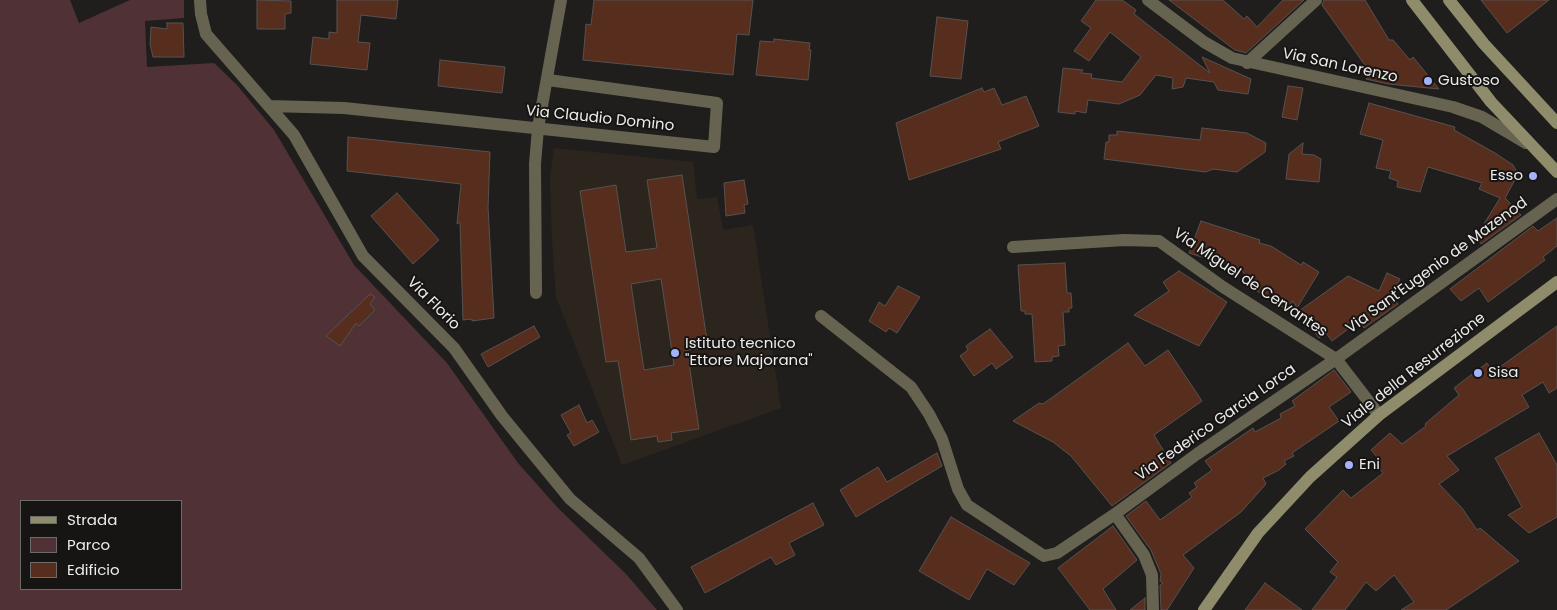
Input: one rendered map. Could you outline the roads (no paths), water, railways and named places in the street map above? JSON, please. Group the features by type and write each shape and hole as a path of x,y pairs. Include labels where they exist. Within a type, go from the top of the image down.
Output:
{"street":[{"name":"Via Florio","path":"200,0 206,34 294,135 363,256 454,348 502,416 570,499 640,558 677,610"},
{"path":"536,293 535,164 538,128 561,0"},
{"name":"Via San Lorenzo","path":"1148,0 1218,50 1247,63 1453,107 1482,117 1534,148"},
{"path":"1247,63 1316,0"},
{"path":"1412,0 1474,81 1557,172"},
{"path":"1449,0 1484,44 1557,123"},
{"name":"Via Claudio Domino","path":"269,106 344,108 714,147 717,103 548,80"},
{"name":"Via Sant'Eugenio de Mazenod","path":"1336,359 1557,199"},
{"name":"Via Miguel de Cervantes","path":"1013,247 1124,240 1158,241 1223,287 1336,359 1379,415"},
{"name":"Viale della Resurrezione","path":"1204,610 1258,534 1310,477 1379,415 1557,282"},
{"name":"Via Federico Garcia Lorca","path":"821,316 911,387 929,414 942,439 958,489 967,505 1044,556 1057,553 1115,514 1197,454 1336,359"},
{"path":"1115,514 1144,555 1152,575 1153,610"}],"place":[{"name":"Gustoso","path":"1428,81"},
{"name":"Esso","path":"1533,176"},
{"name":"Istituto tecnico \"Ettore Majorana\"","path":"675,353"},
{"name":"Sisa","path":"1478,373"},
{"name":"Eni","path":"1349,465"}]}
